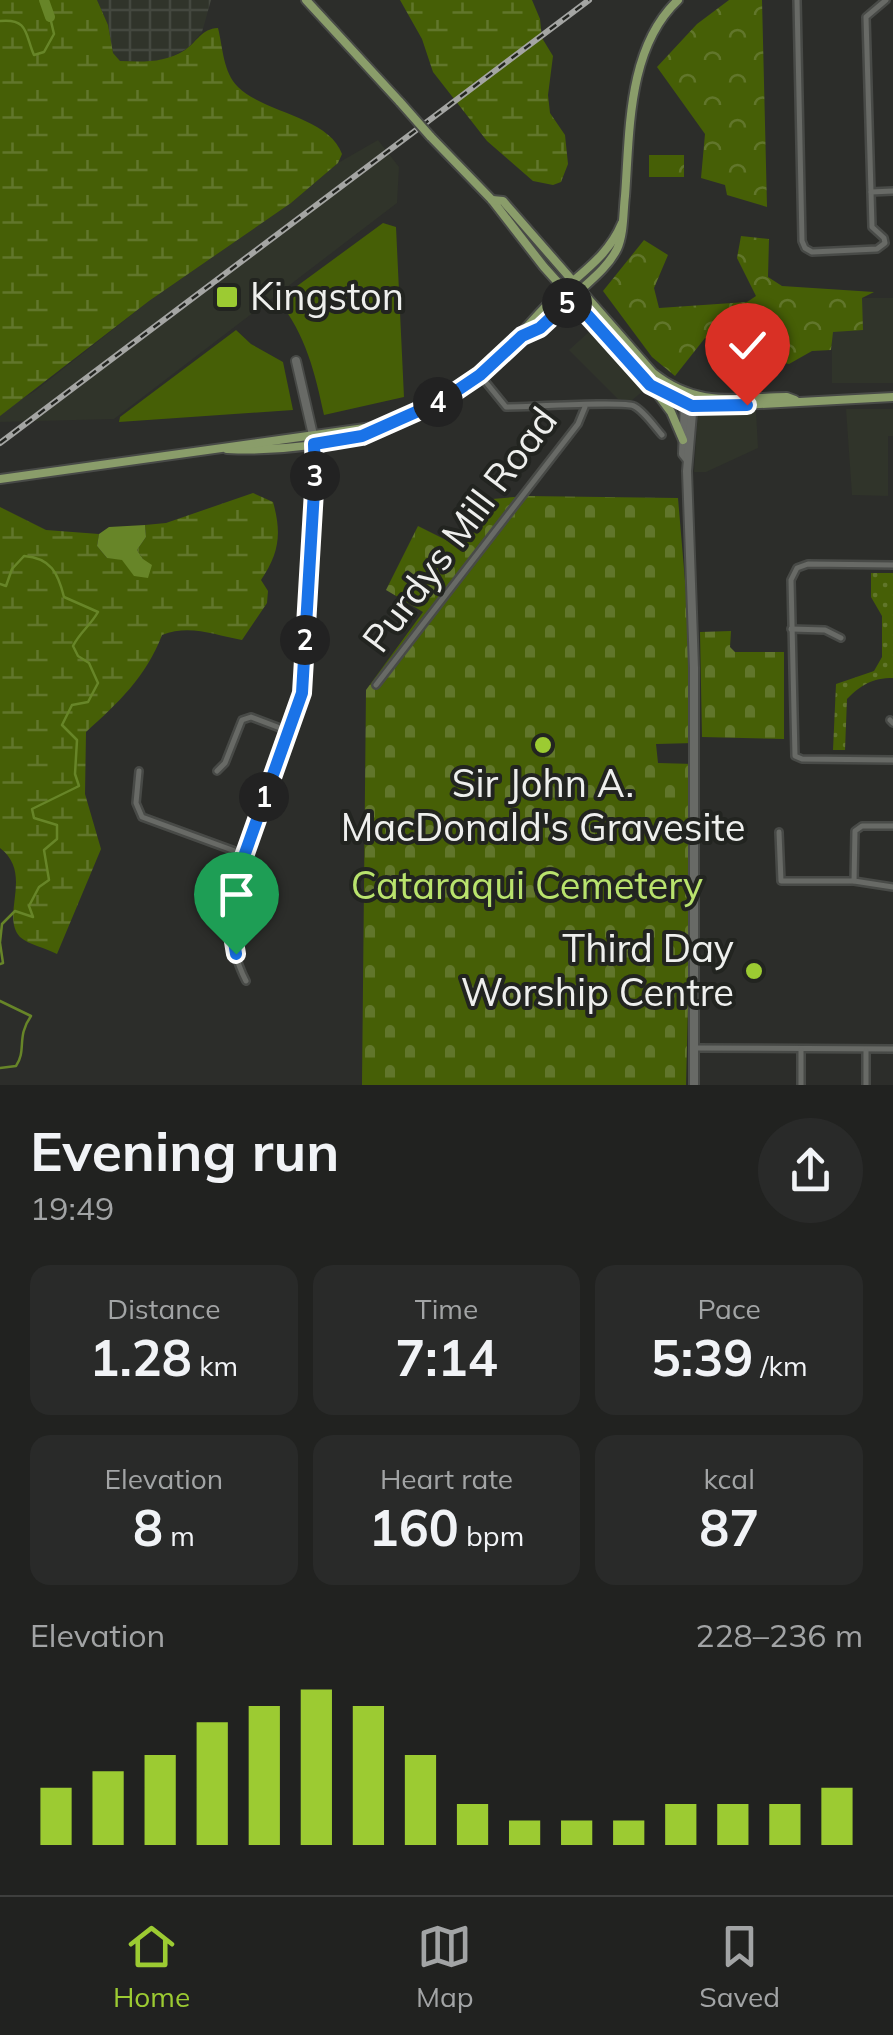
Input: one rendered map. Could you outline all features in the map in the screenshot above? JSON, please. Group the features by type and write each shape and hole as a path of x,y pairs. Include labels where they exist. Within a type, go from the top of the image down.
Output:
{"main road":[{"path":"306,0 492,200 672,412 683,440"},
{"path":"522,336 540,328 615,252 622,222 631,107 637,80 653,35 678,0"},
{"path":"492,200 502,201 653,374 689,400"},
{"path":"0,479 227,449 260,450 314,439 362,436 443,400 480,375 604,254 622,222"},
{"path":"296,361 314,439"},
{"path":"650,385 689,400 893,397"},
{"path":"689,400 683,440 687,459 694,668 694,1085"},
{"path":"687,459 691,454 689,400"}],"street":[{"path":"797,0 802,241 812,252 882,247 884,238 872,226 866,17 886,0"},
{"path":"871,192 893,191"},
{"path":"480,375 506,407 618,403 635,406 662,434"},
{"name":"Purdys Mill Road","path":"376,685 578,424 585,407"},
{"path":"246,982 236,954 230,917 232,890 302,688 314,439"},
{"path":"893,564 800,566 791,580 795,756 806,760 893,760"},
{"path":"791,629 825,630 841,638"},
{"path":"218,771 242,720 251,717 288,732"},
{"path":"139,772 136,803 142,817 242,854"},
{"path":"854,881 856,831 862,826 893,826"},
{"path":"779,832 781,881 854,881 893,886"},
{"path":"694,1048 893,1049"},
{"path":"801,1085 802,1050"},
{"path":"866,1051 866,1085"}],"shaded area":[{"path":"97,0 211,0 202,32 188,48 167,59 146,62 120,61 113,53 108,25"},
{"path":"378,140 399,167 397,203 114,419 0,422 0,416 10,406 35,391 149,301 291,203 338,163"},
{"path":"862,298 893,298 893,383 832,383 832,332"},
{"path":"589,332 644,390 631,401 618,399 569,350"},
{"path":"846,409 893,409 893,436 888,436 888,496 852,495"},
{"path":"756,411 758,448 706,472 694,472 698,412"},
{"path":"145,525 146,537 137,550 152,565 148,578 134,576 122,560 107,558 97,546 99,534 109,527"}],"green space":[{"path":"0,0 97,0 108,25 113,53 120,61 170,57 218,28 226,67 238,87 324,132 342,154 338,163 291,203 149,301 0,416"},
{"path":"400,0 532,0 542,38 553,56 550,113 565,135 568,164 561,182 553,185 533,181 487,141 433,72 422,39"},
{"path":"729,0 762,0 767,207 727,195 725,185 701,178 705,134 657,67 697,24"},
{"path":"649,155 684,155 684,177 649,177"},
{"path":"383,223 396,227 404,397 324,415 302,341 278,300"},
{"path":"741,236 769,239 768,277 782,286 874,292 862,298 863,330 833,332 831,350 812,351 789,364 705,338 675,376 652,357 603,291 644,240 668,255 654,288 659,308 747,302 756,296 737,258"},
{"path":"236,330 251,344 283,362 293,410 119,422 120,417"},
{"path":"253,493 273,502 277,524 275,552 261,580 268,591 267,603 242,640 192,630 162,635 139,677 86,732 85,794 101,849 57,954 28,942 15,928 15,870 0,848 0,507 46,530 99,534 97,546 107,558 143,559 137,550 146,537 145,525 166,523"},
{"name":"Cataraqui Cemetery","path":"526,496 678,498 692,664 694,743 656,744 658,763 694,764 686,1085 362,1085 366,690 423,612 386,590 418,526 458,546 481,500"},
{"path":"871,573 893,573 893,678 867,683 847,699 845,750 833,750 836,684 874,671 882,657 882,616 871,597"},
{"path":"731,631 730,647 735,652 784,652 784,739 702,737 700,632"}],"waterway":[{"path":"44,0 50,17"},
{"path":"0,21 21,25 34,55 44,52 54,34 50,17"},
{"path":"0,584 6,586 12,569 24,556 33,557 52,568 64,597 98,612 73,646 78,656 89,663 98,683 88,702 72,705 62,725 77,740 75,774 79,786 32,809 34,818 57,825 57,839 44,850 49,880 39,887 29,906 33,917 15,911 2,924 0,942"},
{"path":"0,943 0,964"},
{"path":"0,1001 31,1016 16,1066 0,1068"}],"railway":[{"path":"0,443 589,0"}],"place":[{"name":"Kingston","path":"227,297"},
{"name":"Sir John A. MacDonald's Gravesite","path":"543,745"},
{"name":"Third Day Worship Centre","path":"754,971"}],"route":[{"path":"236,954 230,917 232,890 302,693 314,444 362,436 443,400 480,375 522,336 540,328 572,298 650,385 692,406 747,405"}]}
